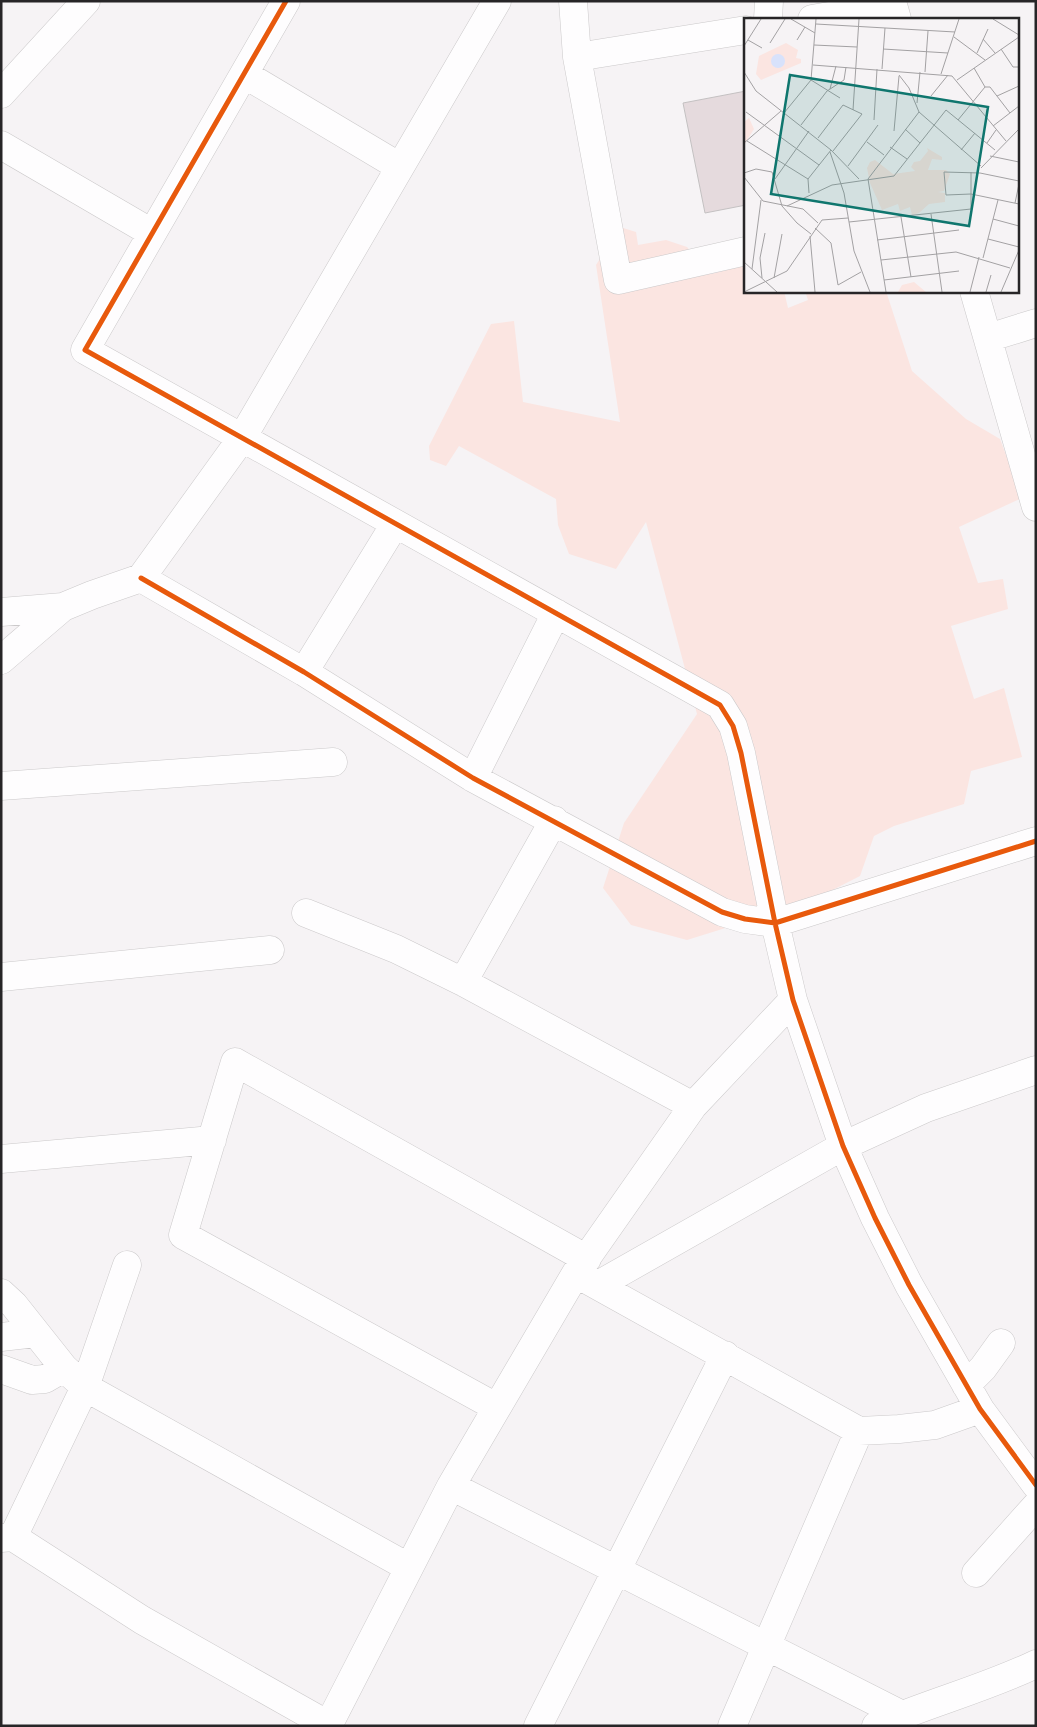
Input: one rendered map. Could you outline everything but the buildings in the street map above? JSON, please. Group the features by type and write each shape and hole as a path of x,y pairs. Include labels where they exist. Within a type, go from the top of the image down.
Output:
{"street":[{"path":"1,94 86,1"},
{"path":"286,1 85,350 720,705 733,726 741,753 775,923 793,1000 843,1146 875,1218 908,1285 980,1409 1036,1485"},
{"path":"1,612 63,607 141,578 242,438 497,1"},
{"path":"573,1 577,57 618,280 744,251"},
{"path":"768,18 769,1"},
{"path":"818,18 893,5 897,18"},
{"path":"577,57 744,30"},
{"path":"244,74 400,167"},
{"path":"1,145 152,233"},
{"path":"974,292 1036,507"},
{"path":"988,338 1036,323"},
{"path":"304,672 395,524"},
{"path":"141,578 304,672 473,778 722,912 745,919 775,923 1036,841"},
{"path":"1,660 63,607"},
{"path":"473,778 556,613"},
{"path":"1,786 333,762"},
{"path":"463,982 554,820"},
{"path":"306,913 396,949 463,982 693,1106"},
{"path":"1,977 270,950"},
{"path":"127,1265 85,1387 7,1537 142,1620 328,1725 408,1567 496,1407 587,1272 693,1106 793,1000"},
{"path":"496,1407 182,1235 235,1062 725,1355 859,1431 899,1429 935,1424 980,1409"},
{"path":"587,1272 843,1146 926,1108 1036,1070"},
{"path":"1,1159 212,1140"},
{"path":"1,1293 14,1304 64,1368 85,1387 408,1567"},
{"path":"1,1337 36,1333"},
{"path":"966,1385 983,1368 1001,1343"},
{"path":"538,1726 725,1355"},
{"path":"1,1369 32,1380 45,1379 64,1368"},
{"path":"732,1726 859,1431"},
{"path":"451,1486 902,1715"},
{"path":"976,1573 1036,1506"},
{"path":"876,1726 1006,1678 1036,1664"}],"shaded area":[{"path":"620,227 636,232 638,245 666,240 687,247 711,274 744,266 744,292 784,292 788,308 808,300 805,292 886,292 912,371 966,419 1000,439 1022,498 959,527 978,583 1003,579 1008,609 951,626 974,699 1004,688 1022,757 971,771 964,804 894,826 874,836 860,876 809,902 687,940 631,925 603,888 624,823 697,714 646,522 616,569 569,554 558,525 556,499 459,446 446,466 430,460 429,446 491,324 514,321 523,402 620,422 596,265"}],"cycle path":[{"path":"286,1 85,350 720,705 733,726 741,753 775,923 793,1000 843,1146 875,1218 909,1285 980,1409 1036,1485"},
{"path":"141,578 304,672 473,778 722,912 745,919 775,923 1036,841"}]}
